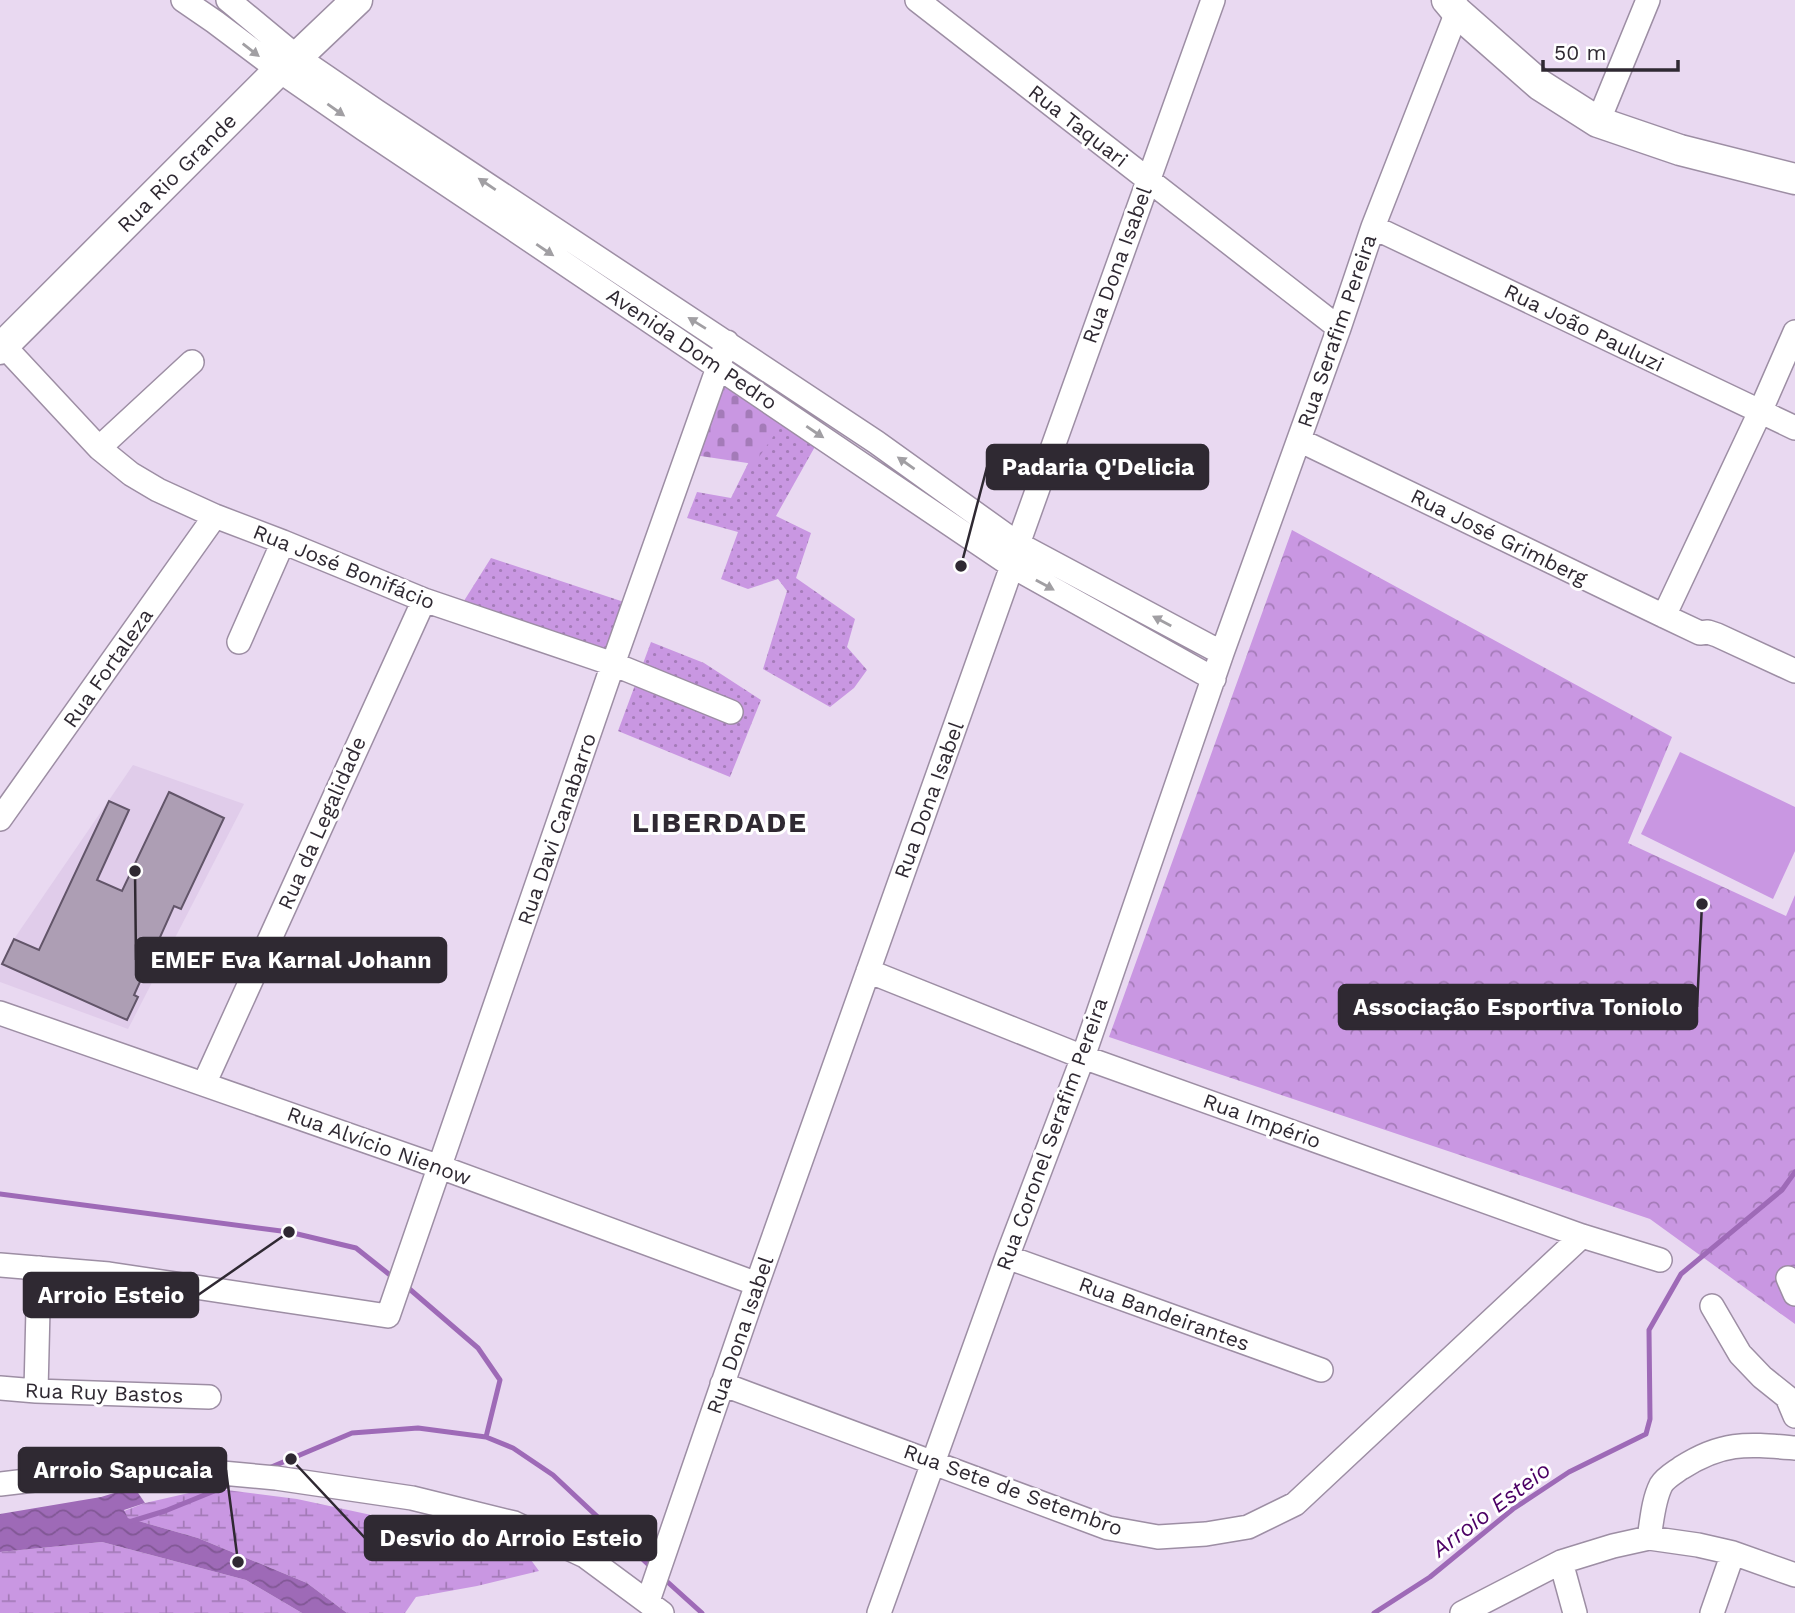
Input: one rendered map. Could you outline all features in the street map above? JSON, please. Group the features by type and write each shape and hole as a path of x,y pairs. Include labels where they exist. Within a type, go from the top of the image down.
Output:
{"main road":[{"name":"Rua Rio Grande","path":"2,347 288,64 357,0"},
{"path":"1452,6 1540,85 1598,122 1680,150 1795,179"}],"street":[{"name":"Avenida Dom Pedro","path":"183,0 215,22 288,64 370,120 437,178 598,257 876,442 1018,544 1222,653"},
{"name":"Rua Taquari","path":"917,0 1339,328"},
{"name":"Rua Dona Isabel","path":"655,1600 668,1542 722,1384 1213,0"},
{"path":"1598,122 1648,0"},
{"name":"Avenida Dom Pedro","path":"229,1 288,64"},
{"path":"215,22 229,1"},
{"name":"Rua Serafim Pereira","path":"1222,653 1452,6"},
{"name":"Avenida Dom Pedro","path":"370,120 450,159 585,277 1012,566 1214,679"},
{"path":"437,178 450,159"},
{"name":"Rua João Pauluzi","path":"1373,227 1795,428"},
{"path":"585,277 598,257"},
{"path":"659,327 671,307"},
{"path":"1664,616 1795,332"},
{"name":"Rua Davi Canabarro","path":"39,1268 392,1306 727,342"},
{"name":"Rua José Bonifácio","path":"2,347 99,448 131,474 158,490 215,516 424,600 613,664 731,712"},
{"path":"99,448 192,362"},
{"path":"786,413 800,393"},
{"name":"Rua José Grimberg","path":"1299,440 1700,633 1711,648 1795,685"},
{"path":"862,464 876,442"},
{"path":"936,514 949,494"},
{"name":"Rua Fortaleza","path":"0,819 215,516"},
{"path":"239,642 283,542"},
{"name":"Rua da Legalidade","path":"204,1084 424,600"},
{"name":"Rua José Grimberg","path":"1700,633 1717,635 1795,671"},
{"name":"Rua Coronel Serafim Pereira","path":"879,1613 1007,1257 1083,1057 1222,653"},
{"name":"Rua Império","path":"868,971 1083,1057 1582,1236 1660,1260"},
{"name":"Rua Alvício Nienow","path":"0,1013 440,1167 757,1284"},
{"name":"Rua Sete de Setembro","path":"722,1384 1108,1528 1158,1537 1206,1534 1248,1527 1294,1504 1582,1236"},
{"name":"Rua Bandeirantes","path":"1007,1257 1321,1370"},
{"path":"0,1265 39,1268 36,1391"},
{"path":"1712,1306 1740,1354 1762,1377 1787,1397 1795,1416"},
{"name":"Rua Ruy Bastos","path":"0,1388 209,1397"},
{"path":"1650,1538 1657,1495 1662,1482 1702,1455 1732,1446 1795,1448"},
{"path":"0,1484 101,1472 167,1468 276,1478 412,1498 514,1523 585,1556 655,1600"},
{"path":"1471,1611 1561,1562 1650,1538 1733,1553 1795,1574"},
{"path":"1712,1613 1733,1553"},
{"path":"1561,1562 1575,1613"}],"shaded area":[{"path":"133,765 244,804 128,1029 0,982 0,968 14,939"}],"green space":[{"path":"723,371 789,414 754,464 694,455"},
{"path":"772,415 817,443 776,516 811,533 796,578 855,619 847,647 867,670 854,688 830,707 763,669 787,591 778,579 748,589 721,579 738,532 687,518 697,492 731,498"},
{"path":"1292,530 1672,737 1628,843 1786,916 1795,895 1795,1324 1650,1219 1109,1037"},
{"path":"491,558 624,602 604,653 462,604"},
{"path":"651,642 704,663 761,700 730,777 618,731"},
{"path":"1680,752 1795,807 1795,851 1773,899 1641,834"},
{"path":"211,1488 297,1499 441,1530 531,1560 539,1571 416,1597 405,1613 347,1613 307,1583 198,1538 128,1518 124,1511 145,1503"},
{"path":"102,1542 246,1580 302,1613 0,1613 0,1552"}],"water":[{"path":"134,1487 145,1503 124,1510 128,1518 198,1538 307,1583 347,1613 302,1613 246,1580 102,1542 0,1552 0,1514 101,1497"}],"building":[{"path":"169,792 224,818 181,909 174,906 134,995 138,997 127,1020 2,964 14,939 39,950 109,801 129,810 97,880 122,891"}],"waterway":[{"name":"Arroio Esteio","path":"1374,1613 1430,1577 1513,1509 1569,1472 1646,1434 1650,1419 1649,1330 1681,1274 1782,1190 1795,1172"},
{"name":"Arroio Esteio","path":"0,1194 289,1232 356,1248 395,1279"},
{"name":"Arroio Esteio","path":"406,1286 478,1348 500,1380 486,1437"},
{"path":"269,1468 352,1433 418,1428 486,1437 513,1448 553,1475 652,1568"},
{"path":"129,1522 165,1511 234,1483"},
{"name":"Arroio Esteio","path":"662,1577 702,1613"}],"place":[{"name":"Padaria Q'Delicia","path":"961,566"},
{"name":"EMEF Eva Karnal Johann","path":"135,871"},
{"name":"Associação Esportiva Toniolo","path":"1702,904"},
{"name":"Arroio Esteio","path":"289,1232"},
{"name":"Desvio do Arroio Esteio","path":"291,1459"},
{"name":"Arroio Sapucaia","path":"238,1562"}],"district":[{"name":"LIBERDADE","path":"720,822"}]}
